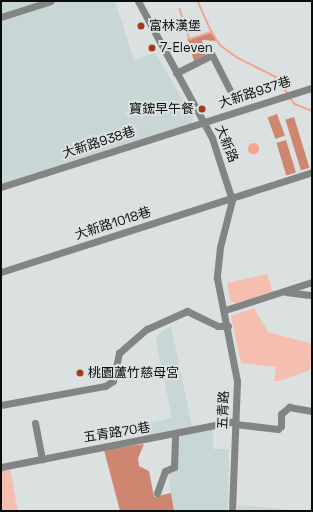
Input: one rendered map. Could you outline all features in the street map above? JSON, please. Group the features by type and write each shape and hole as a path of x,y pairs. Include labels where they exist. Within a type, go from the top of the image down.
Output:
{"street":[{"path":"1,17 51,1"},
{"name":"大新路","path":"138,1 204,122 232,200"},
{"path":"176,73 212,54 230,90"},
{"name":"大新路937巷","path":"204,122 312,88"},
{"name":"大新路938巷","path":"1,187 204,122"},
{"name":"大新路1018巷","path":"1,272 232,200 312,172"},
{"path":"232,200 218,259 217,278 225,310 312,282"},
{"path":"284,292 312,295"},
{"name":"五青路","path":"225,310 237,381 232,511"},
{"path":"1,405 105,386 113,381 119,353 147,330 187,312 218,326 228,326"},
{"name":"五青路70巷","path":"1,467 236,423 278,428 281,426 281,414 289,407 312,411"},
{"path":"35,423 42,459"},
{"path":"157,493 165,471 174,467 175,435"}],"shaded area":[{"path":"1,1 115,1 134,60 155,53 193,117 192,123 1,184"},
{"path":"212,33 217,41 202,40 206,55 194,61 192,55 197,45 190,44 187,39"},
{"path":"277,114 285,136 275,139 268,117"},
{"path":"294,117 309,168 301,170 285,120"},
{"path":"286,140 296,173 286,175 276,143"},
{"path":"253,142 257,144 259,148 257,152 253,154 249,152 247,148 249,144"},
{"path":"267,274 273,292 236,303 230,301 227,283"},
{"path":"254,308 268,332 312,344 310,370 280,381 274,381 276,367 241,363 231,316"},
{"path":"171,326 192,426 148,438 145,424 172,418 156,342 158,334"},
{"path":"213,427 213,449 229,449 228,511 174,511 168,473 182,433"},
{"path":"144,444 138,458 139,466 149,471 154,497 171,493 174,511 120,511 104,450"},
{"path":"10,469 18,511 1,511 1,471"},
{"path":"238,505 306,511 238,511"}],"waterway":[{"path":"198,1 212,32"},
{"path":"180,9 190,39 212,32 220,45 238,58 276,77 287,92"},
{"path":"290,98 295,104 312,111"}],"place":[{"name":"富林漢堡","path":"141,26"},
{"name":"7-Eleven","path":"152,48"},
{"name":"寶鋐早午餐","path":"202,109"},
{"name":"桃園蘆竹慈母宮","path":"80,373"}]}
